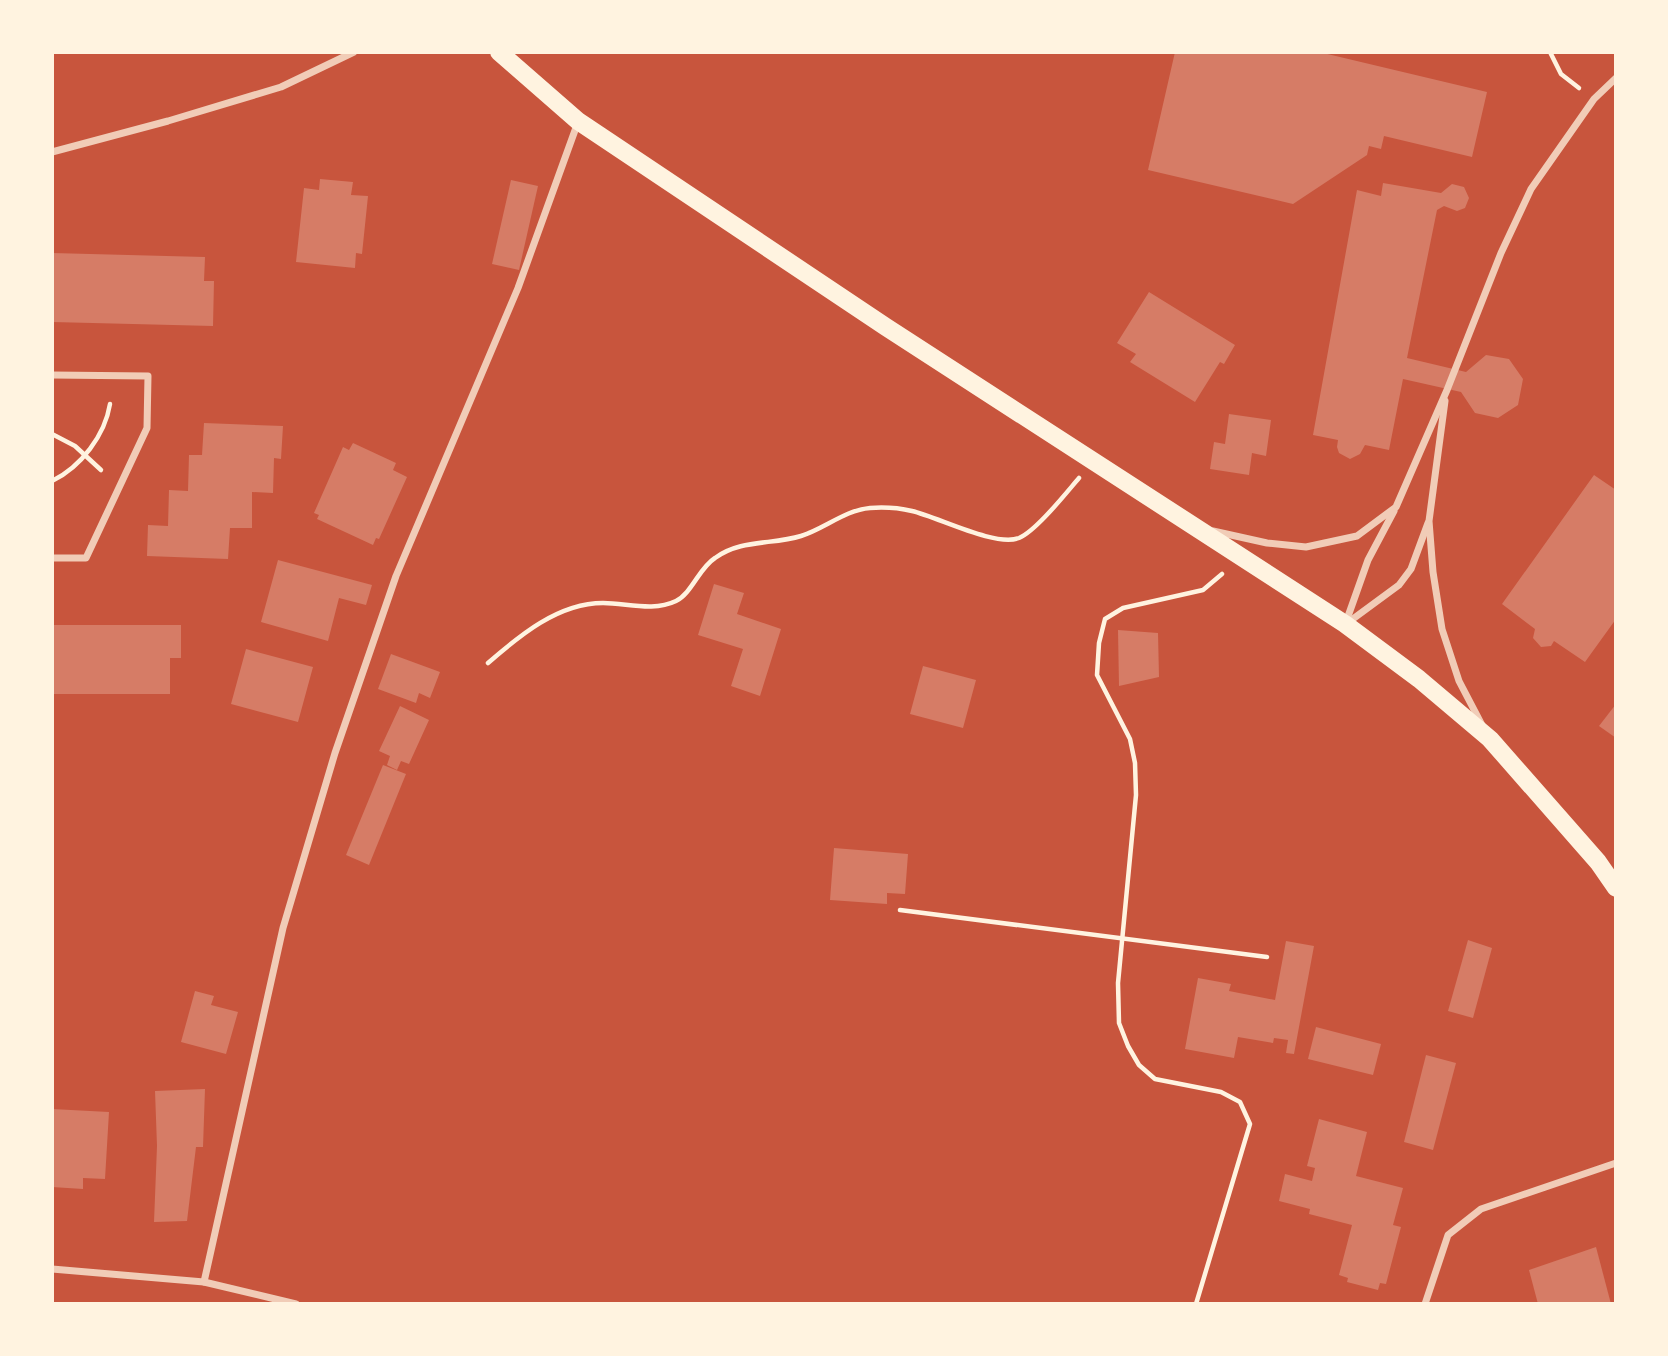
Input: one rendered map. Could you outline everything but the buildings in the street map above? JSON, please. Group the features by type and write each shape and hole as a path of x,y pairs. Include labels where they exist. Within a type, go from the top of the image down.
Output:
{"main road":[{"path":"499,52 578,121 875,320 1345,624 1419,679 1490,739 1598,862 1615,888"}],"street":[{"path":"52,152 281,87 354,52"},
{"path":"1345,624 1368,560 1396,507 1447,390 1501,253 1531,189 1594,99 1615,78"},
{"path":"204,1283 282,928 335,753 396,576 518,288 578,121"},
{"path":"52,375 148,376 147,428 86,558 52,558"},
{"path":"1345,624 1399,585 1411,569 1429,521 1447,390"},
{"path":"1192,526 1267,543 1306,547 1357,536 1396,507"},
{"path":"1429,521 1442,629 1459,681 1490,739"},
{"path":"1425,1304 1448,1236 1480,1209 1615,1163"},
{"path":"52,1269 204,1283 296,1304"}],"path":[{"path":"1550,52 1561,74 1594,99"},
{"path":"52,481 84,455 99,434 110,404"},
{"path":"52,434 75,446 100,470"},
{"path":"488,663 525,631 576,607 603,603 632,607 677,601 713,558 730,549 749,543 801,536 867,508 911,510 982,535 1006,540 1019,538 1039,523 1093,462"},
{"path":"1196,1304 1250,1124 1240,1102 1221,1092 1155,1079 1139,1065 1119,1023 1118,983 1136,795 1135,763 1130,739 1097,675 1099,643 1105,620 1123,608 1203,590 1242,558"},
{"path":"900,909 1267,957"}]}
